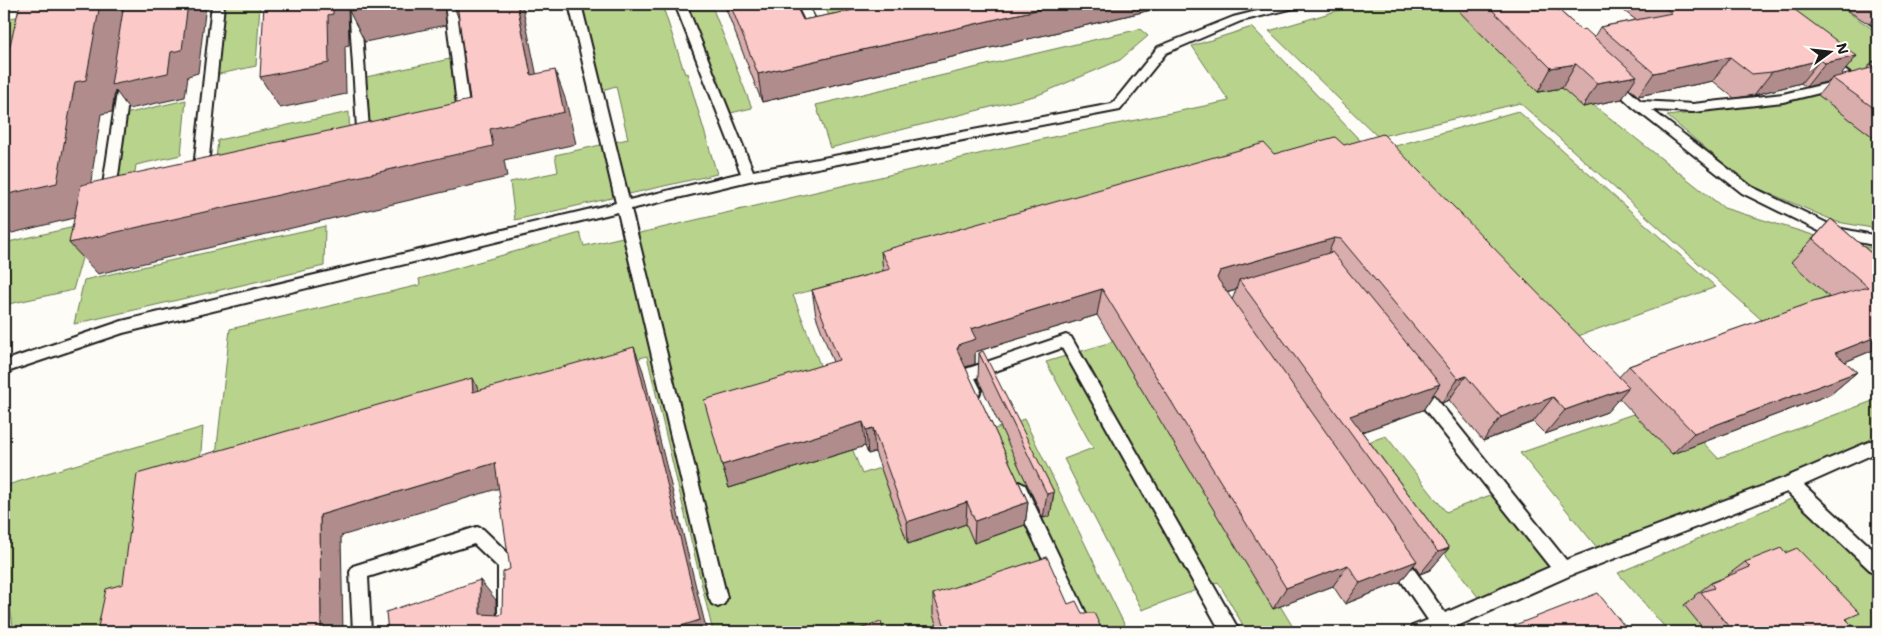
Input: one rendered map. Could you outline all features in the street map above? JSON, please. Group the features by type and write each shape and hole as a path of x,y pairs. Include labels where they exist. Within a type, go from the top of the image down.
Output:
{"lane":[{"path":"199,186 218,4"},
{"path":"354,4 364,149"},
{"path":"450,4 466,126 457,128"},
{"path":"575,4 718,598"},
{"path":"680,4 749,176"},
{"path":"802,4 816,33 834,29"},
{"path":"4,367 122,327 624,208 749,176 1116,107 1162,50 1237,19 1298,4"},
{"path":"1850,4 1878,24"},
{"path":"1638,105 1692,108 1783,98 1852,81 1820,57"},
{"path":"116,205 106,207 127,62"},
{"path":"1603,73 1638,105 1747,190 1834,232 1878,241"},
{"path":"978,402 966,375 1066,341 1231,632"},
{"path":"1410,378 1562,570"},
{"path":"1419,632 1442,624 1562,570 1790,483 1878,445"},
{"path":"1011,472 1086,632"},
{"path":"1790,483 1878,566"},
{"path":"362,632 359,572 477,535 507,564 507,632"},
{"path":"1386,544 1442,624"}],"green space":[{"path":"222,4 260,4 256,66 215,75"},
{"path":"567,4 662,4 685,74 687,73 717,174 515,220 510,182 558,172 555,155 628,139 616,86 592,93"},
{"path":"678,4 711,4 752,108 718,116"},
{"path":"836,4 936,4 835,26 824,6"},
{"path":"1360,4 1489,4 1591,103 1724,208 1836,242 1878,249 1878,324 1764,322 1520,103 1378,137 1269,31"},
{"path":"1755,4 1837,4 1878,33 1878,229 1837,222 1748,184 1667,116 1789,101 1859,84"},
{"path":"28,15 4,123 4,19"},
{"path":"1252,27 1372,153 793,295 862,474 1024,419 1128,632 713,632 647,356 213,482 230,329 420,285 419,279 580,233 584,246 1043,139 1229,101 1192,46"},
{"path":"1140,29 1148,36 1120,60 1038,95 830,148 816,105"},
{"path":"450,59 459,124 371,144 366,77"},
{"path":"186,100 181,155 136,165 133,186 114,190 125,114"},
{"path":"1518,111 1716,287 1578,336 1392,147"},
{"path":"349,112 350,148 214,178 218,140"},
{"path":"92,223 73,290 4,305 4,243"},
{"path":"325,226 324,266 74,324 84,280"},
{"path":"1118,340 1296,632 1247,632 1218,582 1142,610 1064,459 1093,448 1046,362"},
{"path":"1878,399 1878,443 1599,550 1520,453 1665,403 1718,458"},
{"path":"203,427 193,549 194,632 14,632 4,572 4,486"},
{"path":"1386,436 1446,512 1493,494 1561,577 1487,609 1362,444"},
{"path":"1800,495 1878,572 1878,632 1669,632 1618,573"}],"building":[{"path":"20,4 100,4 86,80 75,82 57,183 4,195 4,70"},
{"path":"124,4 188,4 182,50 171,52 168,73 111,85"},
{"path":"264,4 333,4 333,14 328,15 329,63 260,77"},
{"path":"348,4 385,4 349,11"},
{"path":"457,4 517,4 531,75 555,70 564,112 490,129 493,146 69,243 81,185 470,100"},
{"path":"730,4 795,4 803,20 884,4 1062,4 758,74"},
{"path":"1486,4 1552,4 1581,30 1585,29 1637,76 1597,83 1576,64 1551,68"},
{"path":"1659,4 1787,4 1857,56 1825,63 1820,60 1772,72 1752,74 1730,57 1654,73 1600,27 1672,13"},
{"path":"1873,61 1878,64 1878,111 1832,78 1871,68 1875,64"},
{"path":"1383,134 1629,387 1565,410 1553,397 1501,417 1466,376 1458,379 1341,239 1335,238 1220,271 1217,278 1417,561 1360,583 1348,565 1286,588 1102,289 971,329 976,339 960,344 957,349 1028,502 975,521 967,502 907,522 873,428 866,430 863,422 722,465 704,400 839,360 812,290 890,269 881,251 1264,143 1274,154 1335,137 1344,145"},
{"path":"1831,219 1878,259 1878,336 1835,353 1857,372 1694,433 1629,366 1813,302 1868,287 1813,239"},
{"path":"1332,252 1440,384 1350,416 1449,548 1438,552 1239,280"},
{"path":"634,347 700,620 662,632 388,632 386,612 480,580 480,614 500,615 502,613 503,572 510,569 495,463 320,515 321,632 97,632 106,589 123,584 137,474 472,378 473,392"},
{"path":"983,351 1054,492 1047,494 979,353"},
{"path":"1781,548 1785,553 1797,548 1860,613 1846,619 1853,626 1837,632 1808,632 1804,628 1793,632 1733,632 1701,592 1714,588 1711,583 1750,567 1745,562"},
{"path":"1047,557 1068,604 1076,601 1082,613 1094,613 1103,632 947,632 933,594"},
{"path":"1598,593 1629,632 1521,632 1515,625"},
{"path":"881,622 884,632 851,632"}]}
